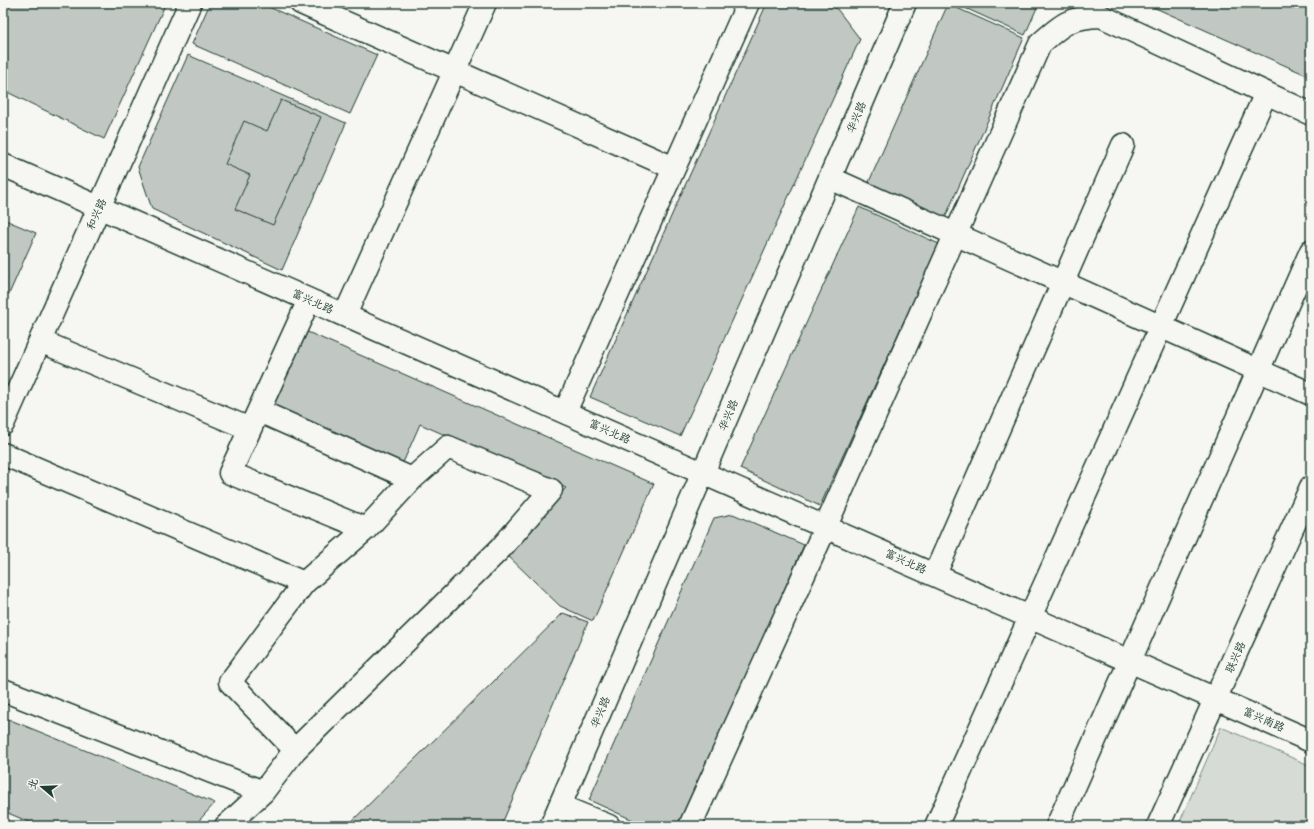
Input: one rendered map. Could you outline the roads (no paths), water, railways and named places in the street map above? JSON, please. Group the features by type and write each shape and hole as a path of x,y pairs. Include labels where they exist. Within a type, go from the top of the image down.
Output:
{"street":[{"name":"和兴路","path":"3,424 98,207 190,3"},
{"path":"301,3 674,168"},
{"path":"345,315 485,3"},
{"path":"565,412 748,3"},
{"name":"华兴路","path":"551,826 905,3"},
{"path":"690,826 826,526 1040,44 1061,25 1082,17 1101,16 1311,114"},
{"path":"936,826 1266,93"},
{"path":"935,574 1123,145"},
{"name":"富兴北路","path":"3,165 1217,698"},
{"path":"830,178 1311,394"},
{"path":"1057,826 1311,251"},
{"path":"309,300 230,473 366,528"},
{"path":"40,341 412,479"},
{"path":"226,826 263,792 295,750 501,548 551,490 448,447 412,479 366,528 304,582 230,682 295,750"},
{"path":"3,454 304,582"},
{"name":"联兴路","path":"1158,826 1311,487"},
{"path":"3,690 263,792"},
{"name":"富兴南路","path":"1217,698 1311,741"},
{"path":"560,806 609,826"}]}
